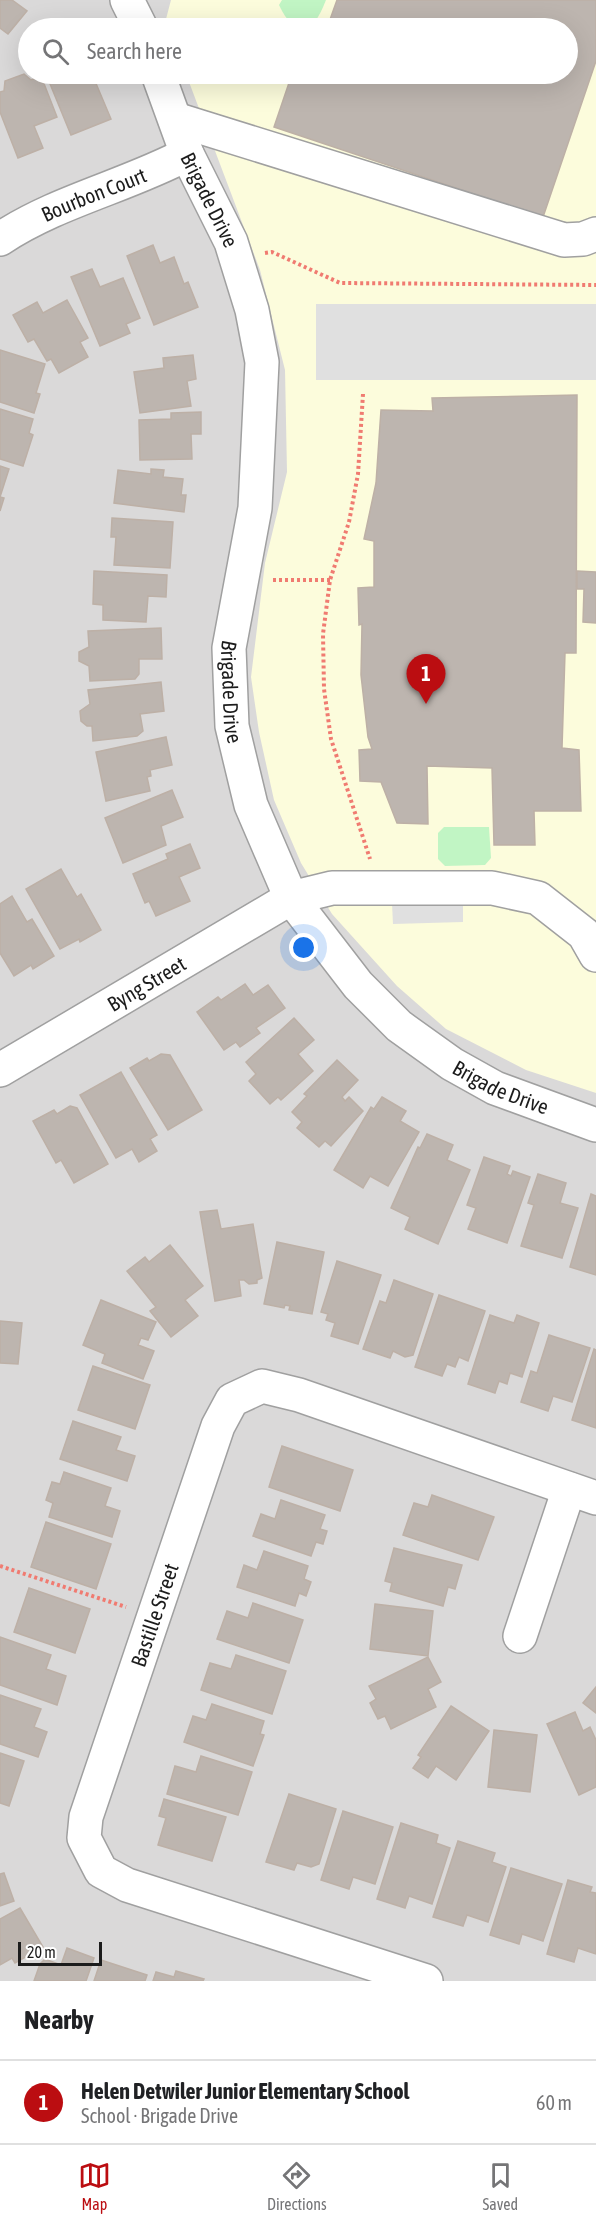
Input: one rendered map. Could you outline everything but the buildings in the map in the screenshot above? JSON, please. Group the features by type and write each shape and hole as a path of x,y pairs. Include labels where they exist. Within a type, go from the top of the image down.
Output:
{"street":[{"path":"128,0 136,18"},
{"name":"Brigade Drive","path":"162,84 187,154 234,253 252,310 262,362 255,508 229,648 232,726 251,805 291,898 358,985 399,1026 452,1064 495,1088 596,1125"},
{"path":"175,119 564,240 583,239 596,234"},
{"name":"Bourbon Court","path":"0,239 88,196 157,170 187,154"},
{"name":"Byng Street","path":"0,1070 291,898 332,888 492,888 538,898 584,934 596,955"},
{"name":"Bastille Street","path":"426,1981 127,1885 101,1871 84,1838 86,1816 152,1615 218,1426 232,1400 262,1386 299,1395 582,1494"},
{"path":"520,1636 582,1494"}],"path":[{"path":"234,253 272,252 340,283 596,285"},
{"path":"363,393 358,474 351,512 330,580 323,634 324,688 331,739 379,888"},
{"path":"242,581 330,580"},
{"path":"0,1566 152,1615"}],"shaded area":[{"path":"0,0 596,0 596,1981 0,1981"},
{"path":"171,0 596,0 596,1093 526,1070 446,1029 397,986 332,914 301,863 274,800 259,732 251,677 265,563 287,472 285,370 260,270 190,84 578,84 578,18 166,18"},
{"path":"316,304 596,304 596,380 316,380"},
{"path":"463,901 463,922 393,924 392,903"}],"green space":[{"path":"282,0 326,0 317,18 287,18 279,5"},
{"path":"444,827 489,827 491,858 485,865 445,866 438,859 438,833"}],"place":[{"name":"Helen Detwiler Junior Elementary School","path":"426,704"}]}
